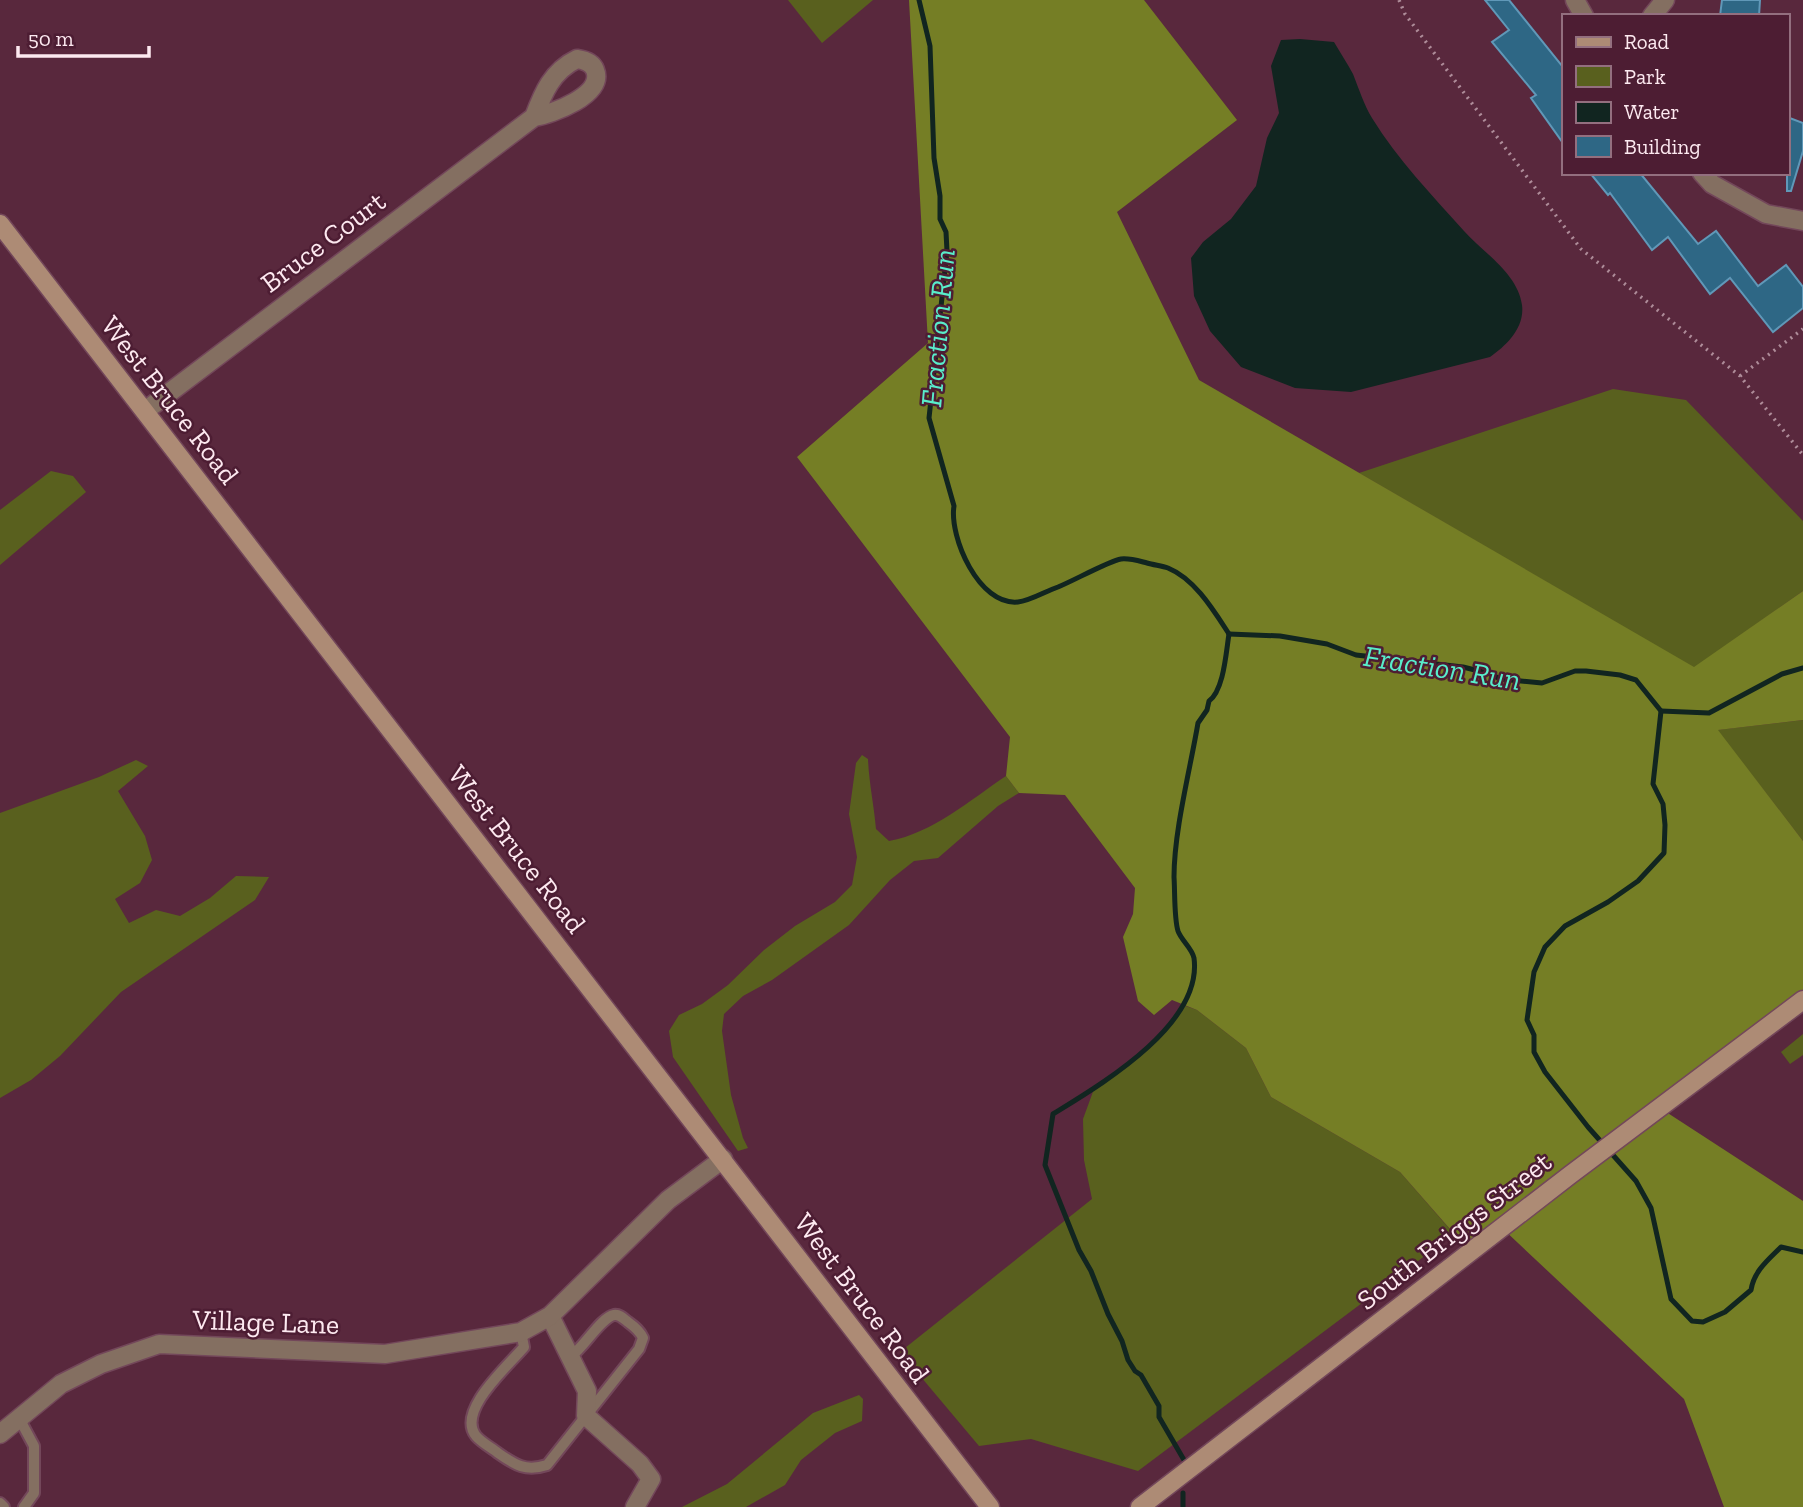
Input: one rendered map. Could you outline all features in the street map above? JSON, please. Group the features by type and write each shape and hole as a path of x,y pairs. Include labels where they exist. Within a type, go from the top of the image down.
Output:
{"street":[{"path":"1654,14 1665,0"},
{"name":"Bruce Court","path":"145,411 534,117"},
{"path":"1704,175 1712,184 1766,214 1803,221"},
{"name":"West Bruce Road","path":"0,224 990,1507"},
{"name":"South Briggs Street","path":"1140,1507 1803,1000"},
{"name":"Village Lane","path":"0,1434 61,1384 102,1364 159,1344 384,1354 521,1332 550,1316 668,1200 723,1159"},
{"path":"550,1316 587,1391 586,1416 640,1464 651,1479 635,1507"}],"lane":[{"path":"521,1332 524,1347 475,1404 470,1423 477,1436 517,1467 534,1469 547,1465 639,1349 643,1338 640,1332 620,1315 613,1315 570,1357"},
{"path":"19,1418 34,1446 34,1493 24,1507"}],"path":[{"path":"1399,0 1405,14 1580,249 1740,376 1803,455"},
{"path":"1740,376 1803,329"}],"green space":[{"path":"788,0 873,0 822,43"},
{"path":"909,0 1144,0 1237,120 1117,212 1199,380 1694,667 1803,591 1803,720 1718,730 1803,841 1803,999 1660,1108 1803,1201 1803,1507 1724,1507 1684,1399 1502,1228 1471,1253 1400,1172 1271,1097 1246,1048 1197,1010 1172,1000 1154,1015 1138,1001 1123,937 1133,914 1135,888 1065,795 1019,793 1006,776 1010,737 797,457 928,343"},
{"path":"1613,389 1686,400 1803,521 1803,591 1694,668 1359,473"},
{"path":"51,471 73,476 86,492 0,565 0,510"},
{"path":"1803,720 1803,841 1717,730"},
{"path":"862,755 868,759 876,829 889,841 921,831 936,823 1006,776 1019,793 998,806 938,858 914,861 890,880 849,925 772,980 743,996 724,1014 722,1031 731,1095 748,1148 738,1151 673,1057 669,1031 679,1015 702,1004 728,985 764,950 795,926 835,902 852,885 857,857 849,814 856,763"},
{"path":"136,760 148,766 118,791 145,836 152,860 140,883 115,899 129,923 156,910 180,916 210,898 236,876 269,877 255,900 121,992 60,1056 31,1080 0,1098 0,813 99,777"},
{"path":"1183,1005 1197,1010 1246,1048 1271,1097 1400,1172 1454,1234 1138,1471 1031,1439 979,1446 900,1352 1092,1199 1084,1160 1083,1119 1094,1089 1113,1077 1155,1040"},
{"path":"1803,1034 1803,1055 1790,1064 1781,1052"},
{"path":"859,1395 863,1399 862,1421 835,1433 801,1460 785,1485 746,1507 682,1507 727,1484 813,1413"}],"water":[{"path":"1281,40 1334,42 1353,74 1369,113 1393,148 1439,204 1514,283 1522,305 1521,321 1508,342 1490,357 1351,392 1295,388 1241,367 1210,331 1194,296 1191,258 1203,242 1231,219 1256,186 1267,138 1279,113 1271,66"}],"building":[{"path":"1485,0 1509,0 1562,66 1562,142 1531,98 1536,95 1492,42 1509,30"},
{"path":"1722,0 1760,0 1759,14 1720,14"},
{"path":"1789,118 1803,123 1803,151 1791,191 1787,191"},
{"path":"1592,175 1642,175 1698,244 1716,231 1758,286 1786,265 1803,287 1803,308 1773,332 1730,278 1710,294 1668,237 1652,250 1610,193 1608,195"}],"waterway":[{"name":"Fraction Run","path":"919,0 930,46 934,158 940,196 940,219 946,232 947,251 929,418 954,506 956,535 962,551 979,582 991,593 1004,600 1018,602 1121,559 1166,567 1178,573 1195,588 1229,634"},
{"name":"Fraction Run","path":"1229,634 1280,636 1327,644 1356,655 1463,667 1500,679 1542,683 1575,671 1586,671 1636,680 1661,711 1653,784 1663,804 1664,853 1638,881 1608,902 1565,926 1545,947 1534,972 1527,1020 1534,1035 1534,1052 1545,1072 1588,1127 1636,1181 1651,1208 1671,1299 1692,1321 1703,1322 1725,1312 1751,1290 1758,1271 1781,1247 1803,1252"},
{"path":"1184,1460 1159,1417 1159,1406 1141,1375 1128,1360 1045,1165 1053,1114 1121,1070 1145,1050 1166,1029 1182,1007 1192,983 1194,958 1179,934 1176,919 1174,877 1177,840 1198,723 1221,680 1229,634"},
{"path":"1661,711 1709,713 1782,674 1803,668"},
{"path":"1183,1493 1183,1507"}]}
